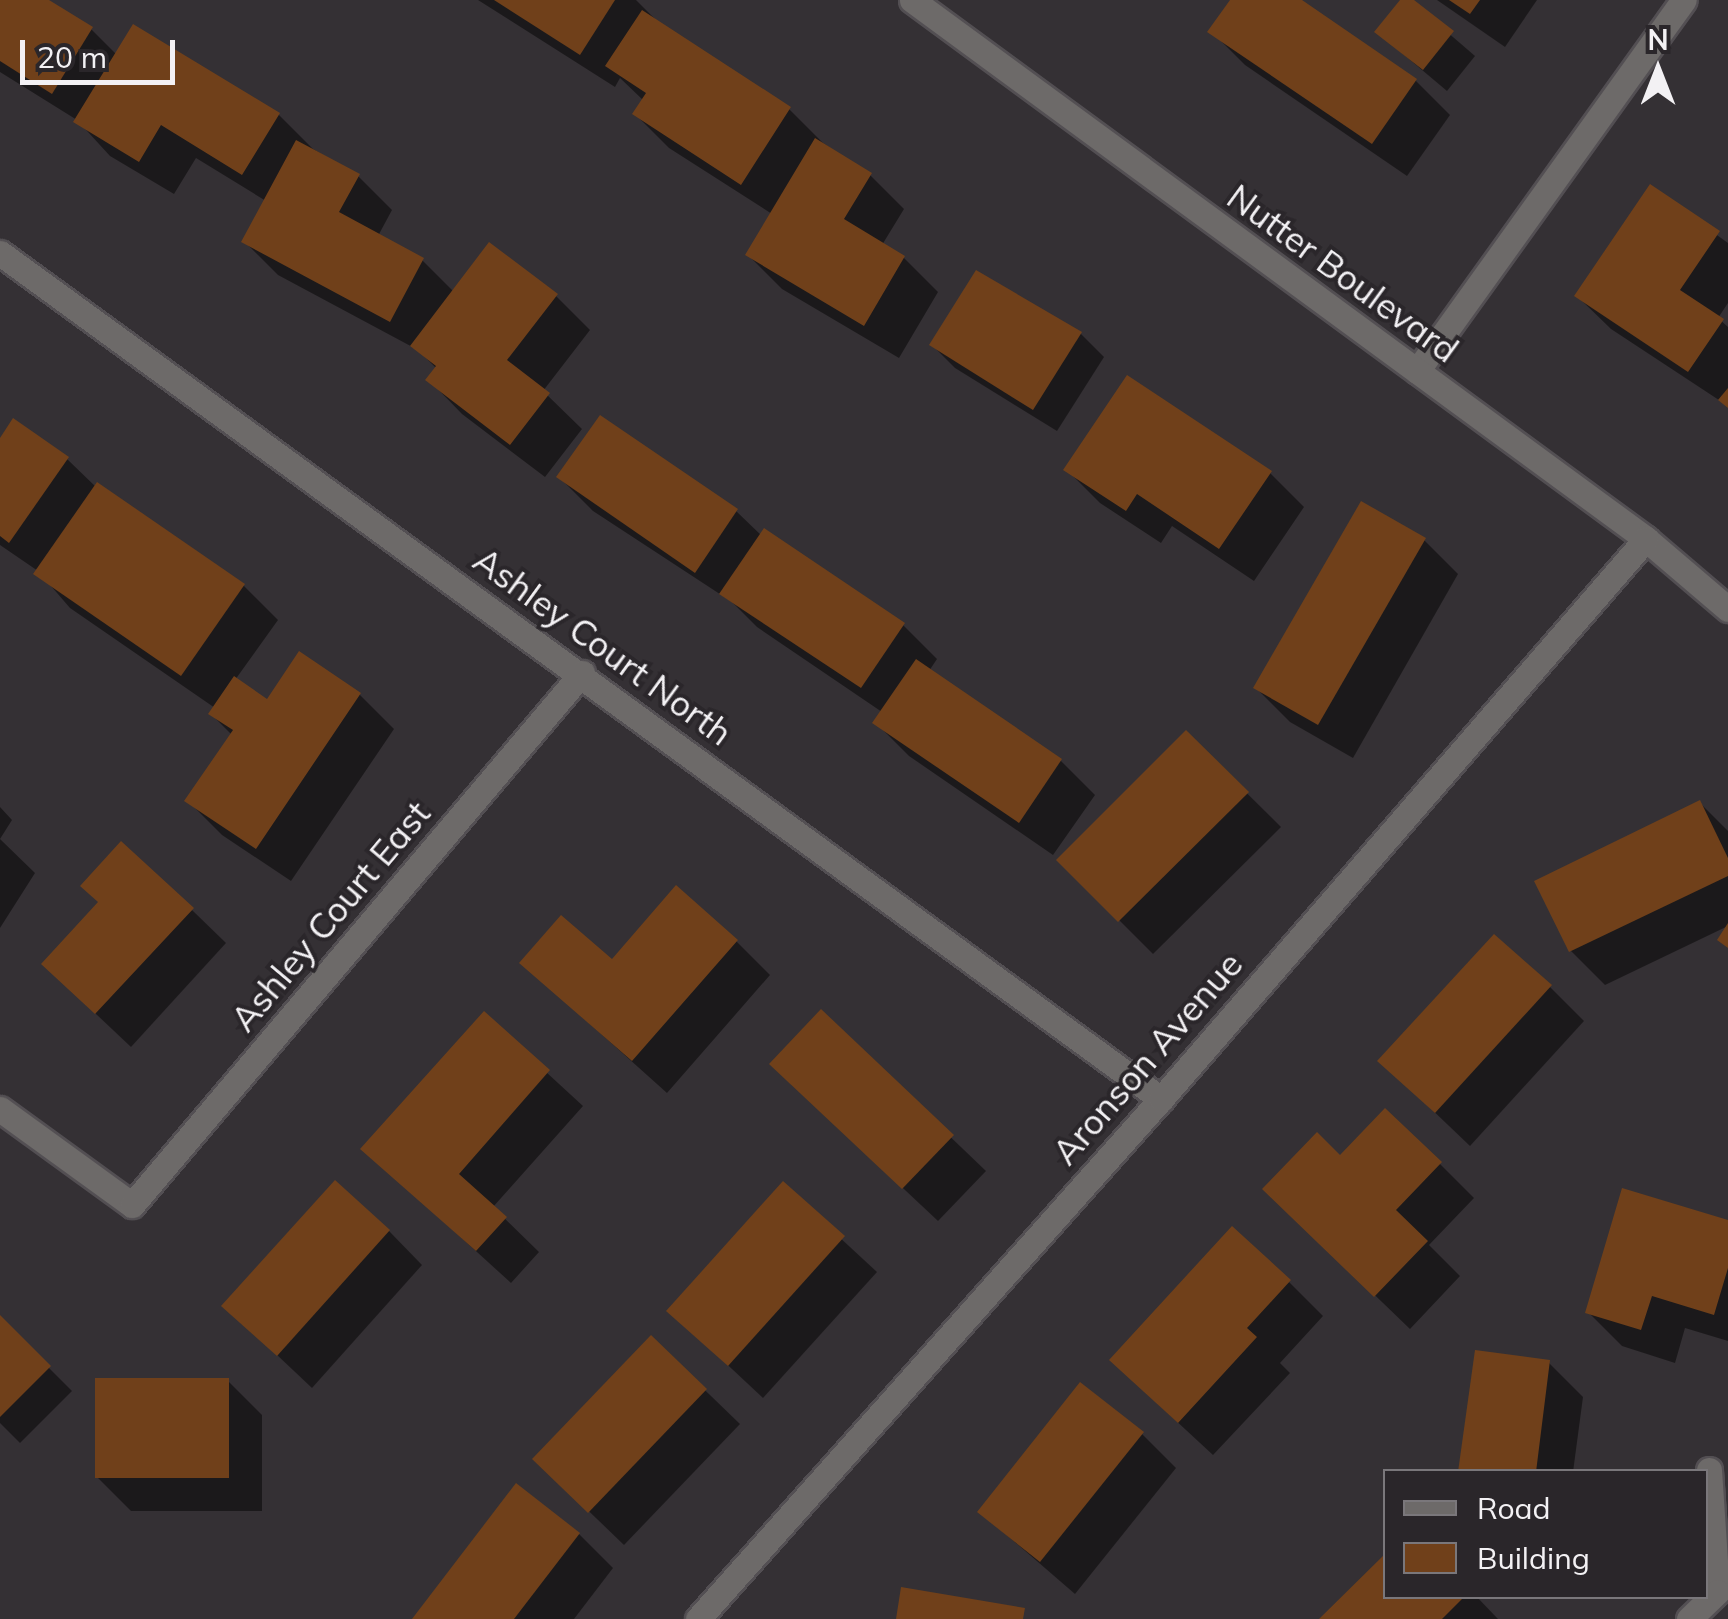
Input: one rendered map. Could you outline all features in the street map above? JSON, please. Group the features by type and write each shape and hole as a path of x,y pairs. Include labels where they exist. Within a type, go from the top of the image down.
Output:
{"street":[{"name":"Nutter Boulevard","path":"912,0 1646,540 1728,609"},
{"path":"1417,371 1684,0"},
{"name":"Ashley Court North","path":"0,254 582,673 1161,1099"},
{"name":"Aronson Avenue","path":"698,1619 1161,1099 1646,540"},
{"name":"Ashley Court East","path":"0,1110 132,1205 582,673"},
{"path":"1689,1619 1723,1597 1709,1470"}],"building":[{"path":"0,0 49,0 93,27 52,94 0,61"},
{"path":"494,0 615,0 580,55"},
{"path":"1230,0 1302,0 1417,79 1372,144 1207,32"},
{"path":"1400,0 1414,0 1454,31 1423,70 1374,32"},
{"path":"1449,0 1480,0 1470,14"},
{"path":"642,10 791,107 741,185 632,114 646,93 605,66"},
{"path":"133,24 280,113 242,175 161,125 139,162 73,122"},
{"path":"815,138 872,173 844,219 905,256 864,326 745,255"},
{"path":"296,140 360,174 339,212 424,258 390,322 241,242"},
{"path":"1650,184 1720,231 1680,290 1724,319 1688,372 1574,296"},
{"path":"489,242 558,294 507,360 550,393 510,445 425,380 436,366 410,346"},
{"path":"976,270 1082,332 1033,410 929,345"},
{"path":"1127,375 1272,471 1219,549 1137,494 1126,511 1063,470"},
{"path":"1728,388 1728,408 1718,400"},
{"path":"600,415 738,509 695,573 556,477"},
{"path":"13,418 69,457 9,543 0,536 0,438"},
{"path":"97,482 245,584 181,676 33,574"},
{"path":"1361,501 1426,538 1318,725 1253,688"},
{"path":"764,528 905,623 861,688 719,594"},
{"path":"299,651 361,693 256,849 184,801 233,730 208,714 234,676 267,699"},
{"path":"916,659 1062,759 1019,823 872,723"},
{"path":"1186,730 1249,792 1118,922 1056,860"},
{"path":"1700,800 1728,858 1728,876 1569,952 1534,881"},
{"path":"121,841 194,908 95,1014 41,964 98,902 80,886"},
{"path":"676,885 738,940 632,1061 519,963 561,915 612,959"},
{"path":"1728,923 1728,948 1717,940"},
{"path":"1494,934 1552,985 1435,1113 1377,1061"},
{"path":"821,1009 954,1135 902,1189 769,1064"},
{"path":"484,1011 550,1070 459,1174 507,1217 476,1251 360,1149"},
{"path":"1385,1108 1442,1162 1396,1210 1428,1241 1374,1297 1262,1189 1317,1132 1340,1155"},
{"path":"335,1180 390,1230 277,1356 221,1306"},
{"path":"783,1181 845,1236 728,1366 666,1311"},
{"path":"1622,1188 1728,1220 1728,1268 1714,1315 1652,1296 1641,1330 1585,1313"},
{"path":"1232,1226 1291,1280 1247,1328 1257,1337 1178,1423 1109,1360"},
{"path":"0,1315 51,1366 0,1417"},
{"path":"651,1335 707,1389 588,1513 532,1459"},
{"path":"1475,1350 1550,1360 1536,1469 1458,1469"},
{"path":"95,1378 229,1378 229,1478 95,1478"},
{"path":"1080,1382 1144,1432 1040,1562 977,1512"},
{"path":"516,1483 580,1533 514,1619 412,1619"},
{"path":"1383,1556 1383,1599 1462,1599 1442,1619 1319,1619"},
{"path":"901,1587 1025,1608 1023,1619 896,1619"}]}
